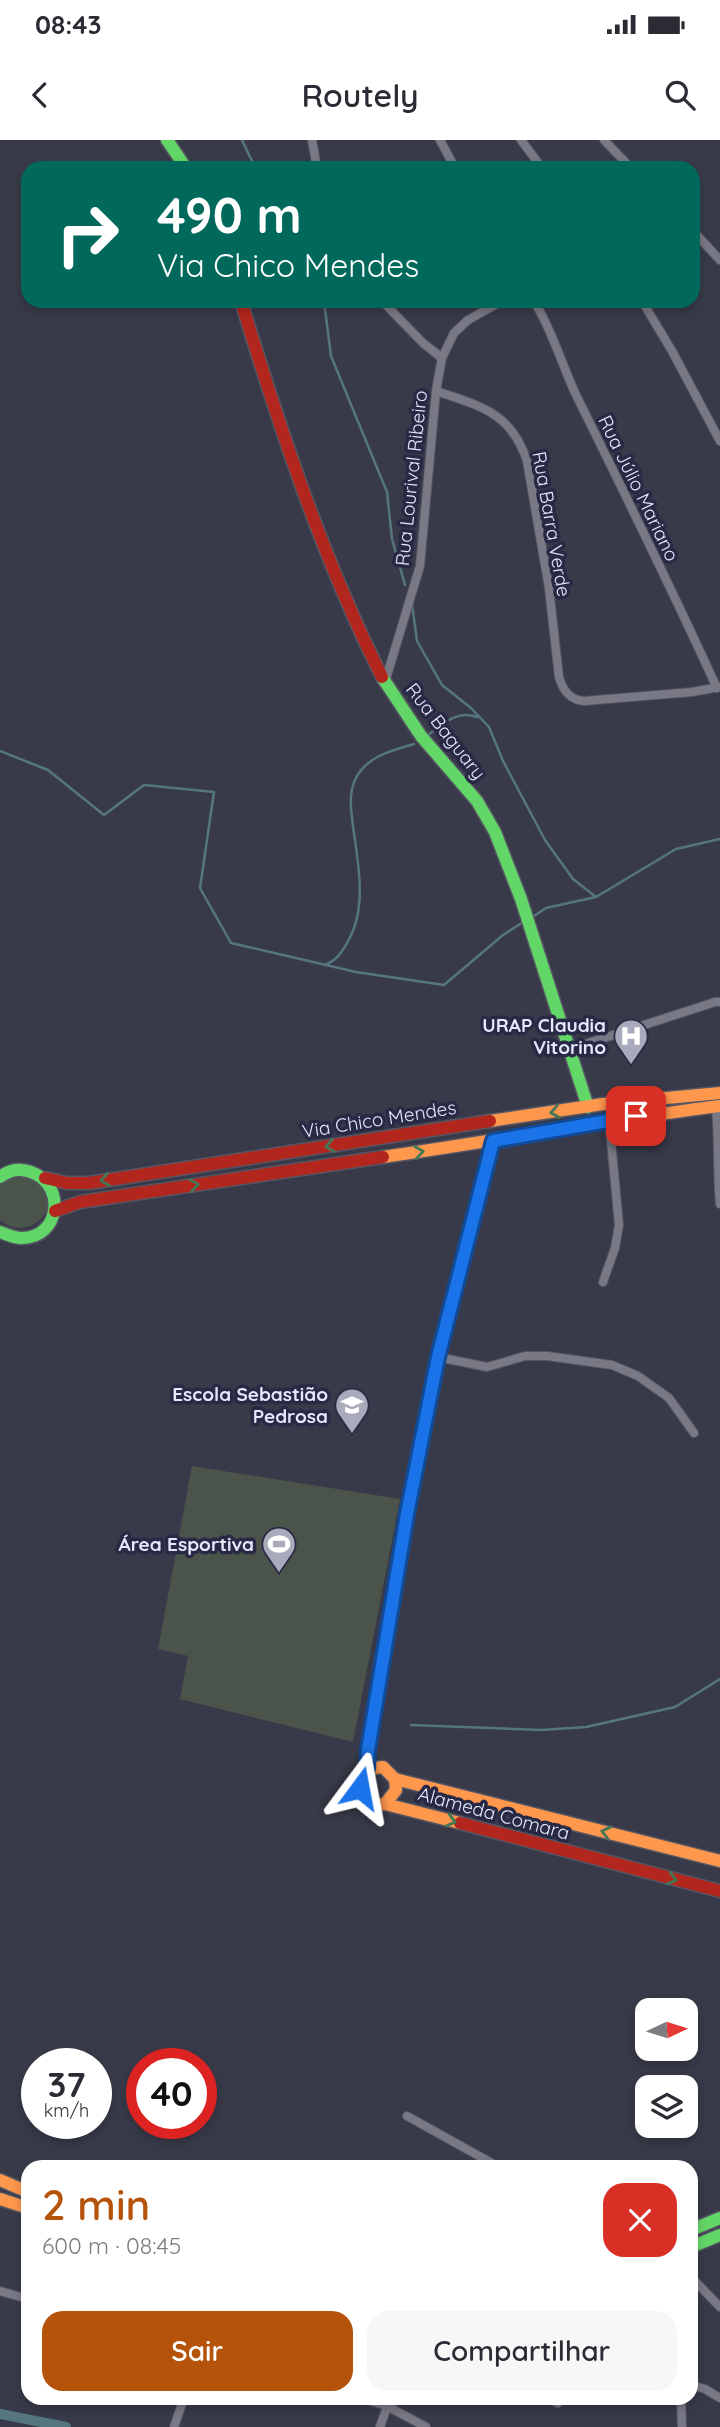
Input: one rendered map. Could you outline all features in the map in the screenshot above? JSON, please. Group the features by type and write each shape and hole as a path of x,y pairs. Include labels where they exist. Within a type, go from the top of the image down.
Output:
{"street":[{"path":"167,140 181,161"},
{"path":"312,140 316,161"},
{"path":"440,140 451,161"},
{"path":"521,140 536,161"},
{"path":"604,140 624,161"},
{"path":"700,239 720,260"},
{"name":"Rua Baguary","path":"243,308 281,432 352,616 384,682 421,736 477,802 495,832 521,899 588,1107"},
{"path":"389,308 442,358"},
{"name":"Rua Lourival Ribeiro","path":"384,682 420,566 436,391 442,358 454,332 489,308"},
{"name":"Rua Júlio Mariano","path":"538,308 578,399 719,687"},
{"path":"646,308 720,441"},
{"name":"Rua Barra Verde","path":"436,391 490,412 508,425 523,448 549,588 559,670 563,688 570,697 578,701 692,692 719,687"},
{"path":"570,1049 720,1002"},
{"name":"Via Chico Mendes","path":"0,1177 19,1169 67,1183 89,1183 588,1107 720,1093"},
{"path":"718,1106 717,1174 720,1204"},
{"name":"Via Chico Mendes","path":"55,1211 80,1202 493,1141 609,1120 718,1106"},
{"path":"603,1282 615,1248 619,1225 609,1120"},
{"path":"367,1769 405,1528 438,1357 493,1141"},
{"path":"3,1235 21,1239 40,1234 52,1220 56,1200 45,1178"},
{"path":"438,1357 487,1367 525,1356 547,1356 612,1365 645,1380 669,1398 694,1433"},
{"name":"Alameda Comara","path":"720,1861 395,1779 383,1767 367,1769 360,1782 361,1794 369,1803 380,1806 385,1804 720,1891"},
{"path":"385,1804 394,1796 395,1779"},
{"path":"408,2116 486,2160"},
{"path":"0,2180 21,2189"},
{"path":"0,2199 21,2206"},
{"path":"698,2227 720,2218"},
{"path":"698,2244 720,2235"},
{"path":"698,2284 720,2307"},
{"path":"0,2291 21,2297"},
{"path":"698,2387 720,2398"},
{"path":"174,2427 182,2405"},
{"path":"380,2427 388,2405"},
{"path":"393,2405 426,2427"},
{"path":"681,2405 682,2427"}],"shaded area":[{"path":"25,1173 41,1182 49,1201 41,1219 22,1228 0,1220 0,1181 8,1175"},
{"name":"Área Esportiva","path":"192,1466 400,1499 353,1742 180,1699 188,1656 158,1649"}],"waterway":[{"path":"242,140 253,161"},
{"path":"325,308 331,356 387,492 392,539 405,585"},
{"path":"412,604 417,641 442,685 471,708 489,727 503,761 545,840 573,879 596,897"},
{"path":"428,735 457,716 477,717"},
{"path":"325,965 343,950 358,915 360,886 351,802 353,784 361,770 374,759 414,744"},
{"path":"0,751 48,770 104,815 144,785 214,792 200,888 231,943 356,972 444,985 503,935 525,921"},
{"path":"531,918 546,908 596,897 676,849 720,839"},
{"path":"411,1725 541,1730 586,1727 675,1707 720,1679"},
{"path":"0,2414 66,2427"}],"traffic: fast":[{"path":"167,140 181,161"},
{"path":"382,677 421,736 477,801 495,832 521,899 588,1107"},
{"path":"0,1177 11,1171 31,1172 43,1179 54,1199 51,1221 44,1230 34,1236 18,1238 0,1232"},
{"path":"698,2227 720,2218"},
{"path":"698,2244 720,2235"}],"traffic: slow":[{"path":"490,1121 603,1104 720,1093"},
{"path":"383,1157 720,1106"},
{"path":"460,1823 385,1804 374,1805 361,1794 360,1782 367,1769 383,1767 395,1779 720,1861"},
{"path":"385,1804 396,1790 395,1779"},
{"path":"0,2180 21,2189"},
{"path":"0,2199 21,2206"}],"traffic: jam":[{"path":"243,308 321,539 382,677"},
{"path":"45,1178 67,1183 89,1183 490,1121"},
{"path":"55,1211 80,1202 383,1157"},
{"path":"460,1823 720,1891"}],"place":[{"name":"URAP Claudia Vitorino","path":"631,1066"},
{"name":"Escola Sebastião Pedrosa","path":"352,1435"},
{"name":"Área Esportiva","path":"279,1574"}],"route":[{"path":"360,1788 361,1777 367,1769 407,1514 438,1357 493,1141 636,1116"}]}
